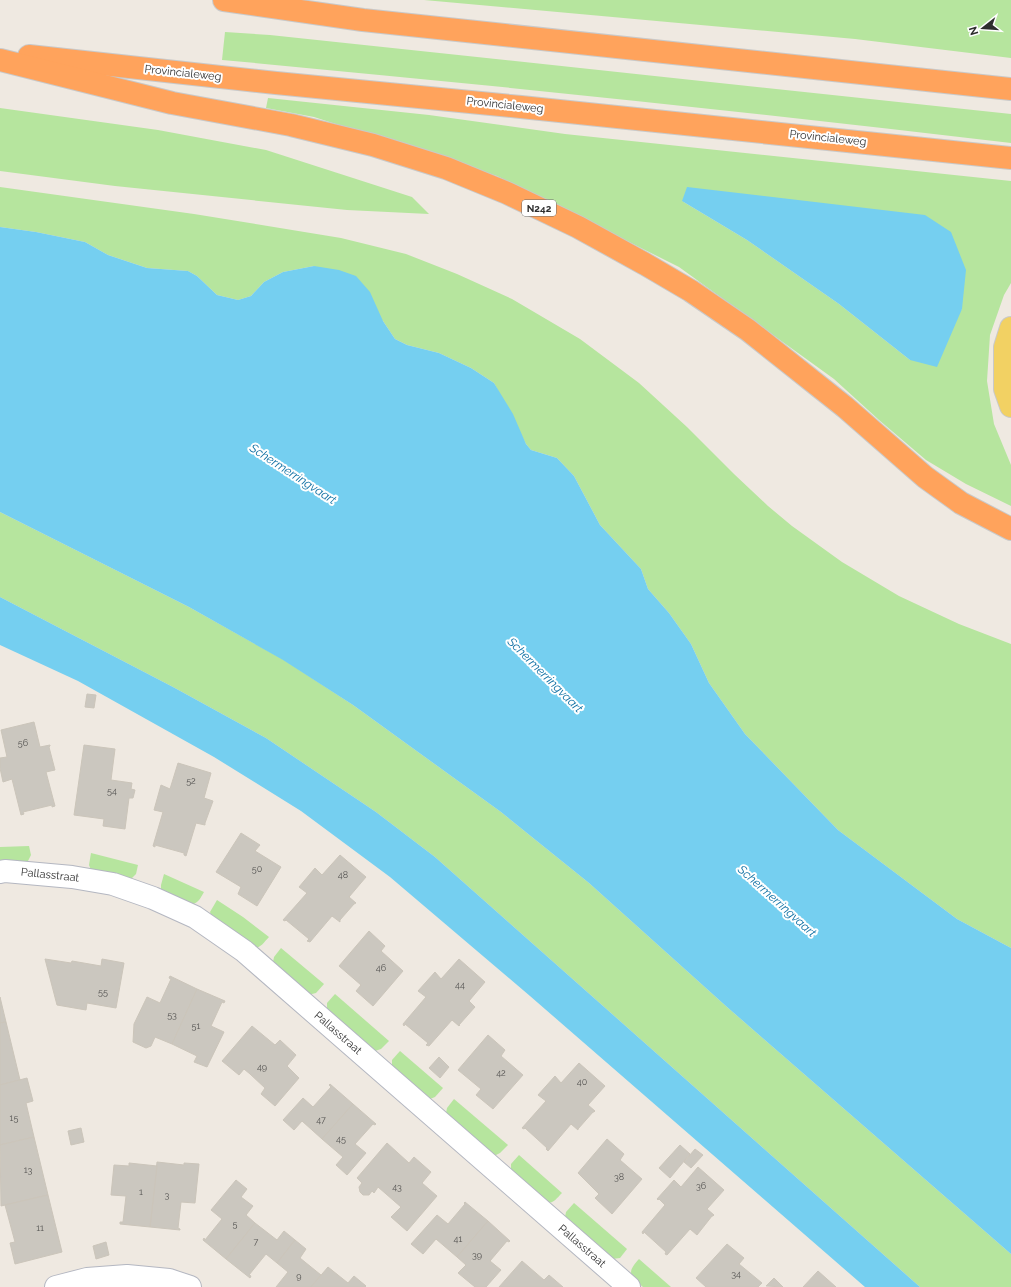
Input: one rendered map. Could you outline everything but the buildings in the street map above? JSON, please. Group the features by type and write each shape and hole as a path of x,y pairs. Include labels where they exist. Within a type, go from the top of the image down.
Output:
{"highway":[{"path":"224,0 363,20 1011,89"},
{"name":"Provincialeweg","path":"0,52 276,84 521,107 1011,158"},
{"name":"N242","path":"0,60 172,103 291,125 373,145 446,168 506,193 578,227 691,291 748,330 845,407 925,477 961,503 1011,529"}],"main road":[{"path":"1011,328 1005,347 1005,389 1011,406"}],"street":[{"name":"Pallasstraat","path":"0,872 72,877 114,884 153,898 200,921 244,951 629,1287"},
{"path":"56,1287 87,1279 126,1276 169,1280 190,1287"}],"green space":[{"path":"424,0 1011,0 1011,58 855,39"},
{"path":"225,32 270,35 1011,114 1011,143 616,99 222,60"},
{"path":"268,98 429,115 565,134 1011,181 1011,283 1004,295 990,335 987,381 994,424 1011,465 1011,506 966,484 926,460 834,379 679,267 497,176 314,117 266,108","holes":["682,201 962,309 910,360 839,304 747,240"]},
{"path":"0,108 158,130 266,150 412,197 429,214 347,210 115,186 0,171"},
{"path":"0,187 194,214 341,238 406,254 457,274 512,299 580,339 639,383 687,427 768,506 792,526 842,562 899,596 959,624 1011,644 1011,948 957,919 838,830 745,734 709,683 691,644 669,613 648,589 641,569 600,525 574,476 557,458 531,450 526,444 494,383 471,368 439,353 407,345 395,339 383,321 314,266 283,272 264,282 251,296 238,300 217,295 197,276 188,271 147,268 108,255 85,242 36,232 0,227"},
{"path":"0,512 189,607 284,660 353,705 501,812 589,883 727,1007 1011,1254 1011,1287 920,1287 435,857 376,812 266,738 173,687 0,597"},
{"path":"29,846 31,855 28,861 23,863 0,864 0,847"},
{"path":"91,853 138,865 136,874 130,880 91,870 89,865"},
{"path":"164,874 204,892 197,902 189,905 161,890"},
{"path":"217,900 243,917 269,937 261,946 254,948 212,917 210,912"},
{"path":"281,948 324,984 316,993 308,995 273,962 274,957"},
{"path":"335,994 389,1041 381,1049 375,1051 327,1009 327,1003"},
{"path":"400,1051 443,1088 435,1097 430,1099 392,1065 392,1060"},
{"path":"454,1099 508,1145 500,1153 494,1156 446,1113 447,1108"},
{"path":"519,1155 562,1193 555,1200 547,1203 511,1170 511,1164"},
{"path":"574,1203 627,1249 620,1258 612,1259 565,1217 566,1212"},
{"path":"639,1259 671,1287 643,1287 631,1274 632,1268"}],"water":[{"path":"687,187 925,215 951,232 966,270 962,309 937,367 910,360 839,304 747,240 682,201"},
{"name":"Schermerringvaart","path":"0,227 36,232 85,242 108,255 147,268 188,271 197,276 217,295 238,300 251,296 264,282 283,272 314,266 339,270 356,276 370,292 383,321 395,339 407,345 439,353 471,368 494,383 513,414 526,444 531,450 557,458 574,476 600,525 641,569 648,589 669,613 691,644 709,683 745,734 838,830 957,919 1011,948 1011,1254 727,1007 589,883 501,812 353,705 283,660 189,607 0,512"},
{"path":"0,597 173,687 266,738 376,812 435,857 920,1287 865,1287 530,996 390,877 301,811 214,757 78,681 0,645"}]}
